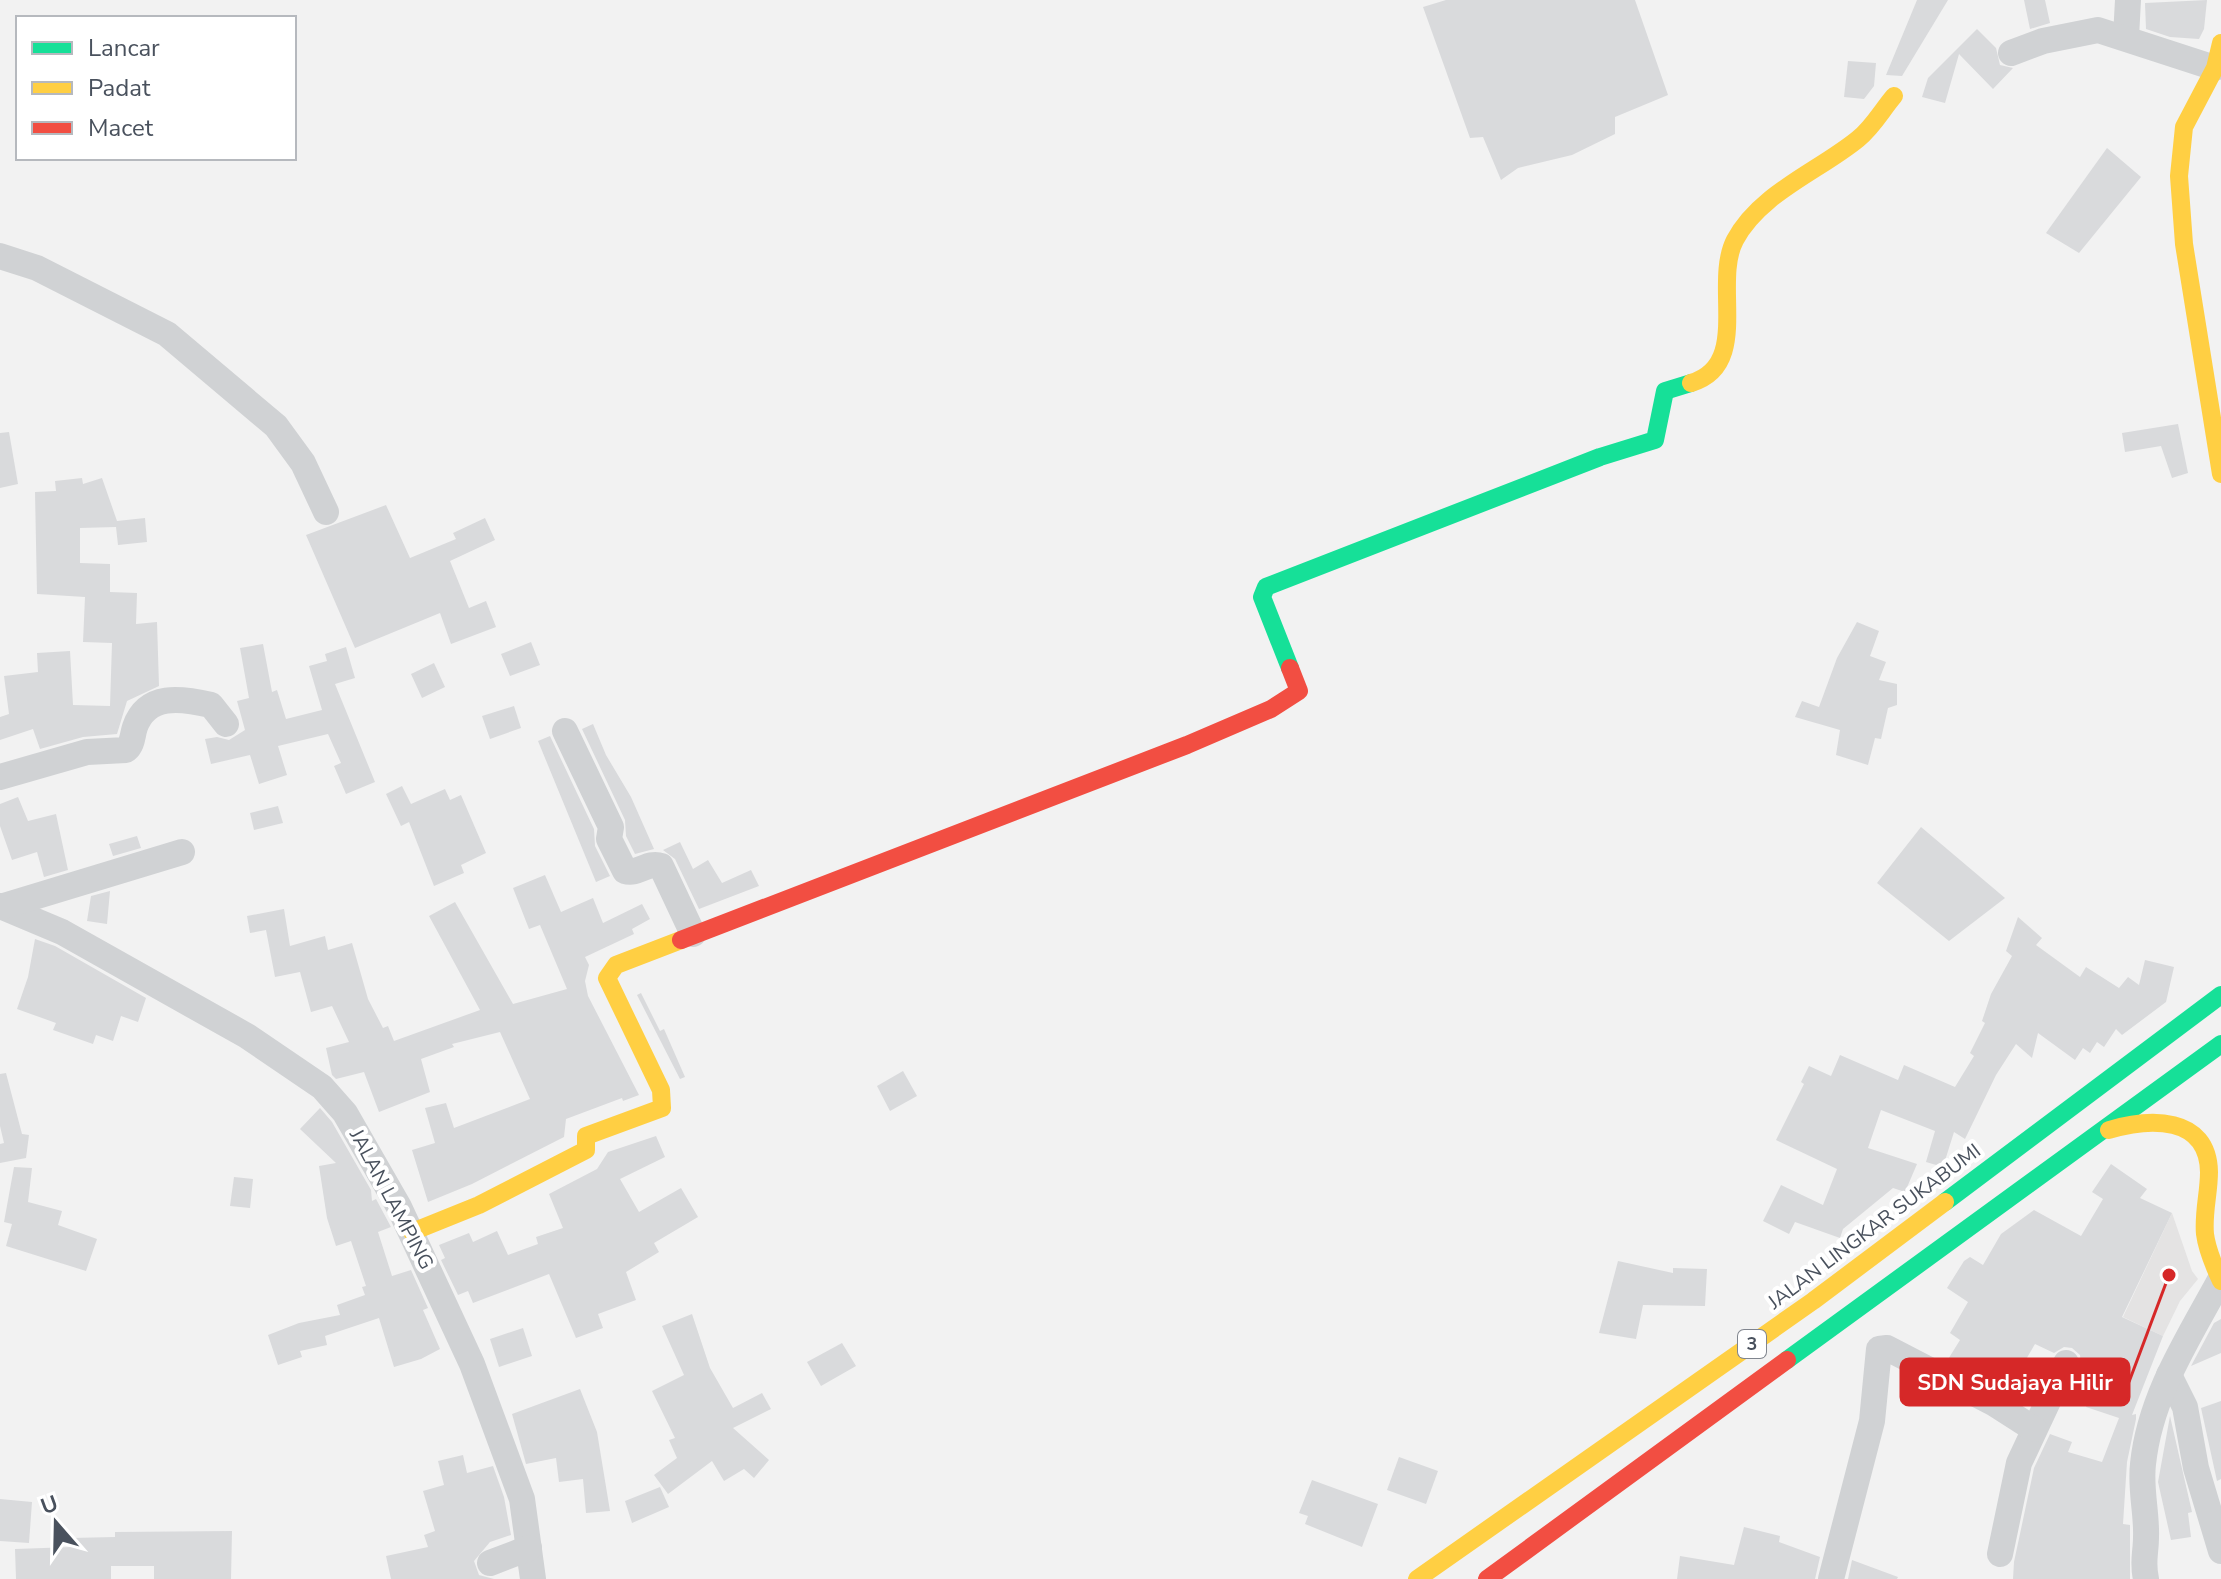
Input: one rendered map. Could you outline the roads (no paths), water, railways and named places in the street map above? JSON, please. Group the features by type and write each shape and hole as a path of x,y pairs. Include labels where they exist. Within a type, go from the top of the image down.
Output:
{"main road":[{"path":"2218,55 2184,127 2179,176 2184,244 2221,474"},
{"path":"412,1232 479,1205 586,1150 586,1136 662,1108 661,1090 607,978 616,965 1187,745 1296,695 1299,691 1298,681 1262,597 1264,588 1600,457 1655,440 1665,391 1711,375 1721,358 1727,327 1727,258 1737,236 1800,177 1859,138 1894,96"},
{"name":"JALAN LINGKAR SUKABUMI","path":"1417,1579 1813,1301 2221,995"},
{"name":"3","path":"1487,1579 2221,1044"},
{"path":"2100,1133 2152,1120 2175,1124 2200,1139 2209,1162"},
{"path":"2217,1136 2209,1162 2205,1233 2221,1280"},
{"path":"1445,1559 1462,1579"}],"street":[{"path":"2126,37 2128,0"},
{"path":"2011,53 2071,34 2098,30 2218,55"},
{"path":"0,256 37,268 167,334 276,426 303,463 326,512"},
{"path":"0,777 87,752 126,750 140,715 149,705 163,700 211,705 226,724"},
{"path":"565,731 609,822 609,839 625,871 632,873 653,864 661,866 693,934"},
{"path":"2,906 182,852"},
{"name":"JALAN LAMPING","path":"2,906 62,932 161,986 247,1036 322,1087 369,1149 439,1288 506,1451 522,1499 533,1579"},
{"path":"2146,1579 2141,1559 2147,1538 2142,1508 2143,1463 2161,1389 2184,1341 2221,1280"},
{"path":"1831,1579 1872,1421 1879,1349 1887,1348 1995,1404 2034,1429"},
{"path":"2000,1554 2010,1495 2034,1429 2066,1363"},
{"path":"2169,1375 2185,1407 2196,1468 2221,1551"},
{"path":"490,1563 529,1548"}],"place":[{"name":"SDN Sudajaya Hilir","path":"2169,1275"}]}
